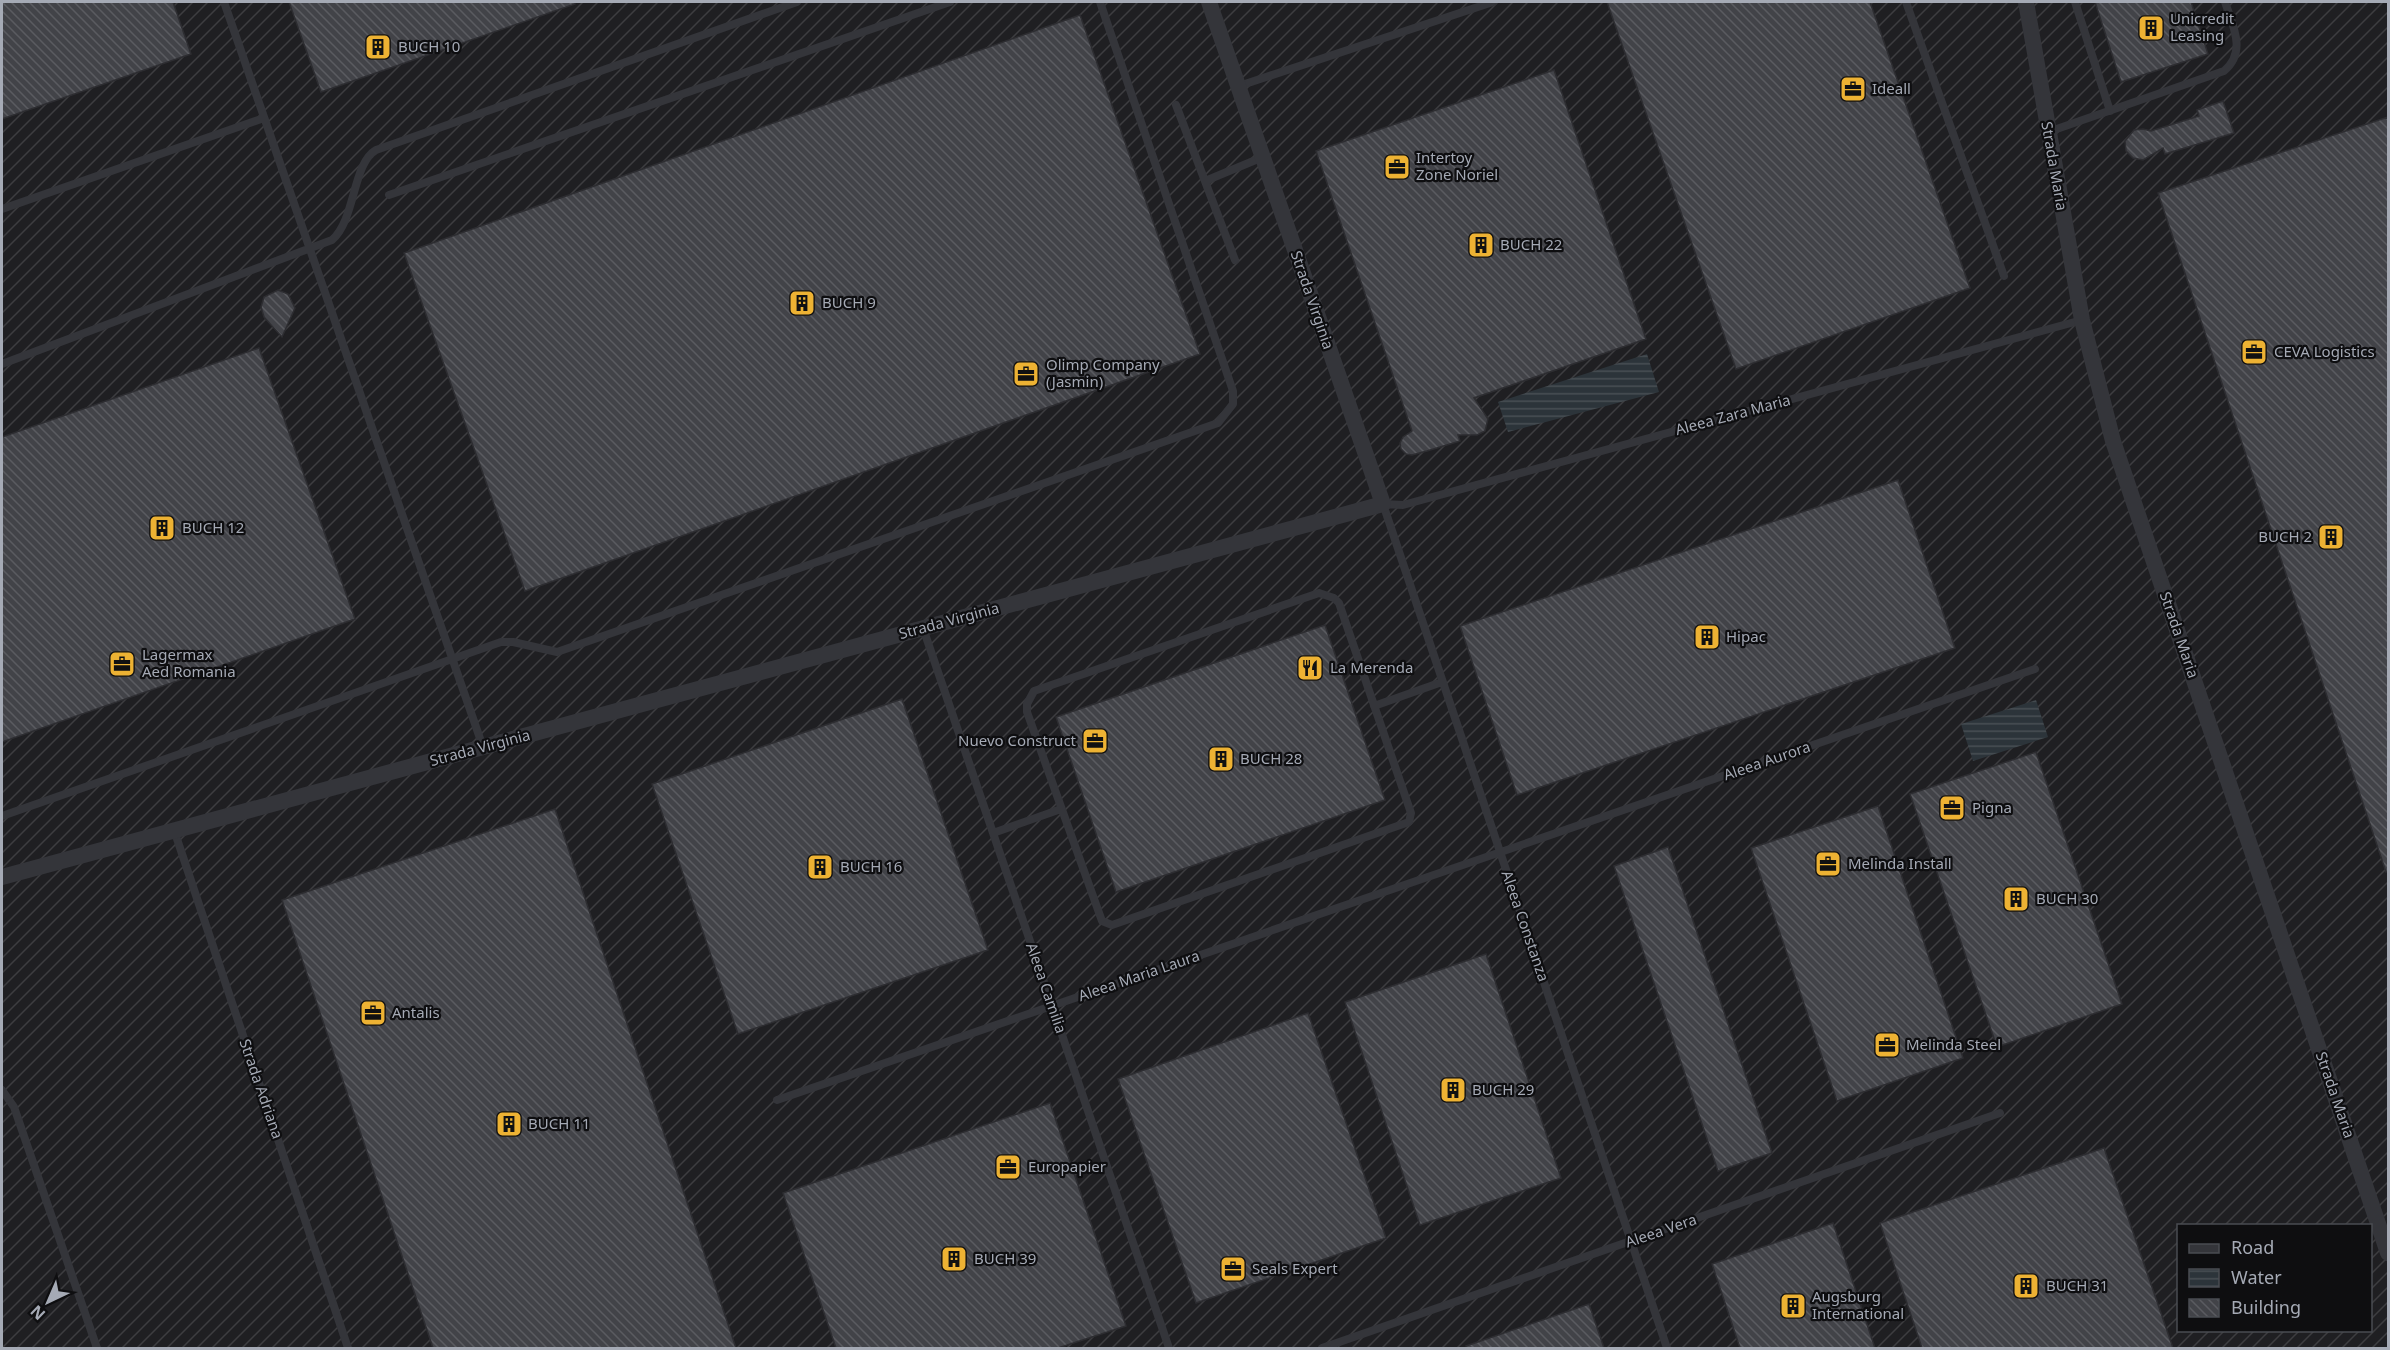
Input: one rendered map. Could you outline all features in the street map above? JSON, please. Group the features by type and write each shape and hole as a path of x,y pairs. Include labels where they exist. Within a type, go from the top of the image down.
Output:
{"street":[{"name":"Strada Virginia","path":"2,877 1383,504 1209,2"},
{"name":"Strada Maria","path":"2026,2 2082,320 2113,441 2388,1253"}],"lane":[{"path":"224,2 483,747"},
{"path":"2,364 332,240 343,226 366,159 376,150 797,2"},
{"path":"389,195 950,2"},
{"path":"2,816 501,642 513,642 556,652 1218,423 1226,416 1233,404 1233,391 1100,2"},
{"path":"1239,86 1493,2"},
{"path":"1906,2 2004,276"},
{"path":"2075,2 2110,111"},
{"path":"2048,132 2224,71 2232,64 2238,41 2225,2"},
{"path":"1176,105 1235,260"},
{"path":"2,209 264,118"},
{"path":"1205,181 1263,157"},
{"name":"Aleea Zara Maria","path":"1383,504 1403,505 2082,320"},
{"name":"Aleea Constanza","path":"1383,504 1667,1348"},
{"path":"1318,593 1327,594 1339,603 1411,813 1409,822 1112,925 1099,918 1061,809 1027,712 1027,704 1034,691 1318,593"},
{"name":"Aleea Camilia","path":"923,628 1169,1348"},
{"name":"Aleea Aurora","path":"1500,852 2035,669"},
{"path":"1374,706 1442,682"},
{"path":"993,833 1061,809"},
{"name":"Strada Adriana","path":"174,830 348,1348"},
{"name":"Aleea Maria Laura","path":"777,1100 1500,852"},
{"path":"2,1090 14,1107 97,1348"},
{"name":"Aleea Vera","path":"1322,1348 2000,1113"}],"shaded area":[{"path":"2,2 2388,2 2388,1348 2,1348"}],"water":[{"path":"1647,354 1659,392 1508,432 1498,402"},
{"path":"2036,700 2048,737 1973,761 1961,724"}],"building":[{"path":"2,2 173,2 191,54 2,119"},
{"name":"BUCH 10","path":"289,2 575,2 575,4 321,92"},
{"path":"1607,2 1870,2 1970,288 1736,369"},
{"name":"Unicredit Leasing","path":"2095,2 2191,2 2208,54 2121,82"},
{"name":"BUCH 9","path":"1080,15 1200,354 525,591 404,253"},
{"name":"BUCH 22","path":"1554,70 1646,339 1474,398 1488,419 1485,431 1477,435 1458,435 1460,441 1412,455 1406,454 1401,449 1400,443 1403,437 1412,431 1316,151"},
{"path":"2223,101 2234,133 2165,154 2163,148 2143,160 2133,158 2126,151 2125,141 2134,130 2151,131 2199,116 2197,110"},
{"name":"BUCH 2","path":"2388,117 2388,871 2386,872 2158,193"},
{"path":"278,290 288,294 295,308 282,337 264,317 261,307 264,297"},
{"name":"BUCH 12","path":"259,348 355,619 2,742 2,437"},
{"name":"Hipac","path":"1898,480 1955,648 1517,795 1460,626"},
{"name":"BUCH 28","path":"1325,625 1385,800 1116,892 1056,717"},
{"name":"BUCH 16","path":"902,699 988,950 738,1034 652,784"},
{"name":"BUCH 30","path":"2036,752 2122,1004 1997,1047 1910,794"},
{"path":"1878,806 1963,1058 1837,1101 1751,848"},
{"name":"BUCH 11","path":"555,809 736,1348 433,1348 282,900"},
{"path":"1668,847 1772,1153 1718,1171 1614,866"},
{"name":"BUCH 29","path":"1486,954 1561,1178 1420,1225 1345,1002"},
{"path":"1308,1013 1386,1238 1196,1303 1118,1079"},
{"name":"BUCH 39","path":"1050,1103 1126,1326 1058,1348 836,1348 783,1193"},
{"name":"BUCH 31","path":"2104,1148 2173,1348 1922,1348 1880,1223"},
{"name":"Augsburg International","path":"1833,1223 1875,1348 1740,1348 1712,1264"},
{"path":"1589,1304 1604,1348 1467,1348 1466,1346"}],"place":[{"name":"Unicredit Leasing","path":"2151,28"},
{"name":"BUCH 10","path":"378,47"},
{"name":"Ideall","path":"1853,89"},
{"name":"Intertoy Zone Noriel","path":"1397,167"},
{"name":"BUCH 22","path":"1481,245"},
{"name":"BUCH 9","path":"802,303"},
{"name":"CEVA Logistics","path":"2254,352"},
{"name":"Olimp Company (Jasmin)","path":"1026,374"},
{"name":"BUCH 12","path":"162,528"},
{"name":"BUCH 2","path":"2331,537"},
{"name":"Hipac","path":"1707,637"},
{"name":"Lagermax Aed Romania","path":"122,664"},
{"name":"La Merenda","path":"1310,668"},
{"name":"Nuevo Construct","path":"1095,741"},
{"name":"BUCH 28","path":"1221,759"},
{"name":"Pigna","path":"1952,808"},
{"name":"Melinda Install","path":"1828,864"},
{"name":"BUCH 16","path":"820,867"},
{"name":"BUCH 30","path":"2016,899"},
{"name":"Antalis","path":"373,1013"},
{"name":"Melinda Steel","path":"1887,1045"},
{"name":"BUCH 29","path":"1453,1090"},
{"name":"BUCH 11","path":"509,1124"},
{"name":"Europapier","path":"1008,1167"},
{"name":"BUCH 39","path":"954,1259"},
{"name":"Seals Expert","path":"1233,1269"},
{"name":"BUCH 31","path":"2026,1286"},
{"name":"Augsburg International","path":"1793,1306"}]}
